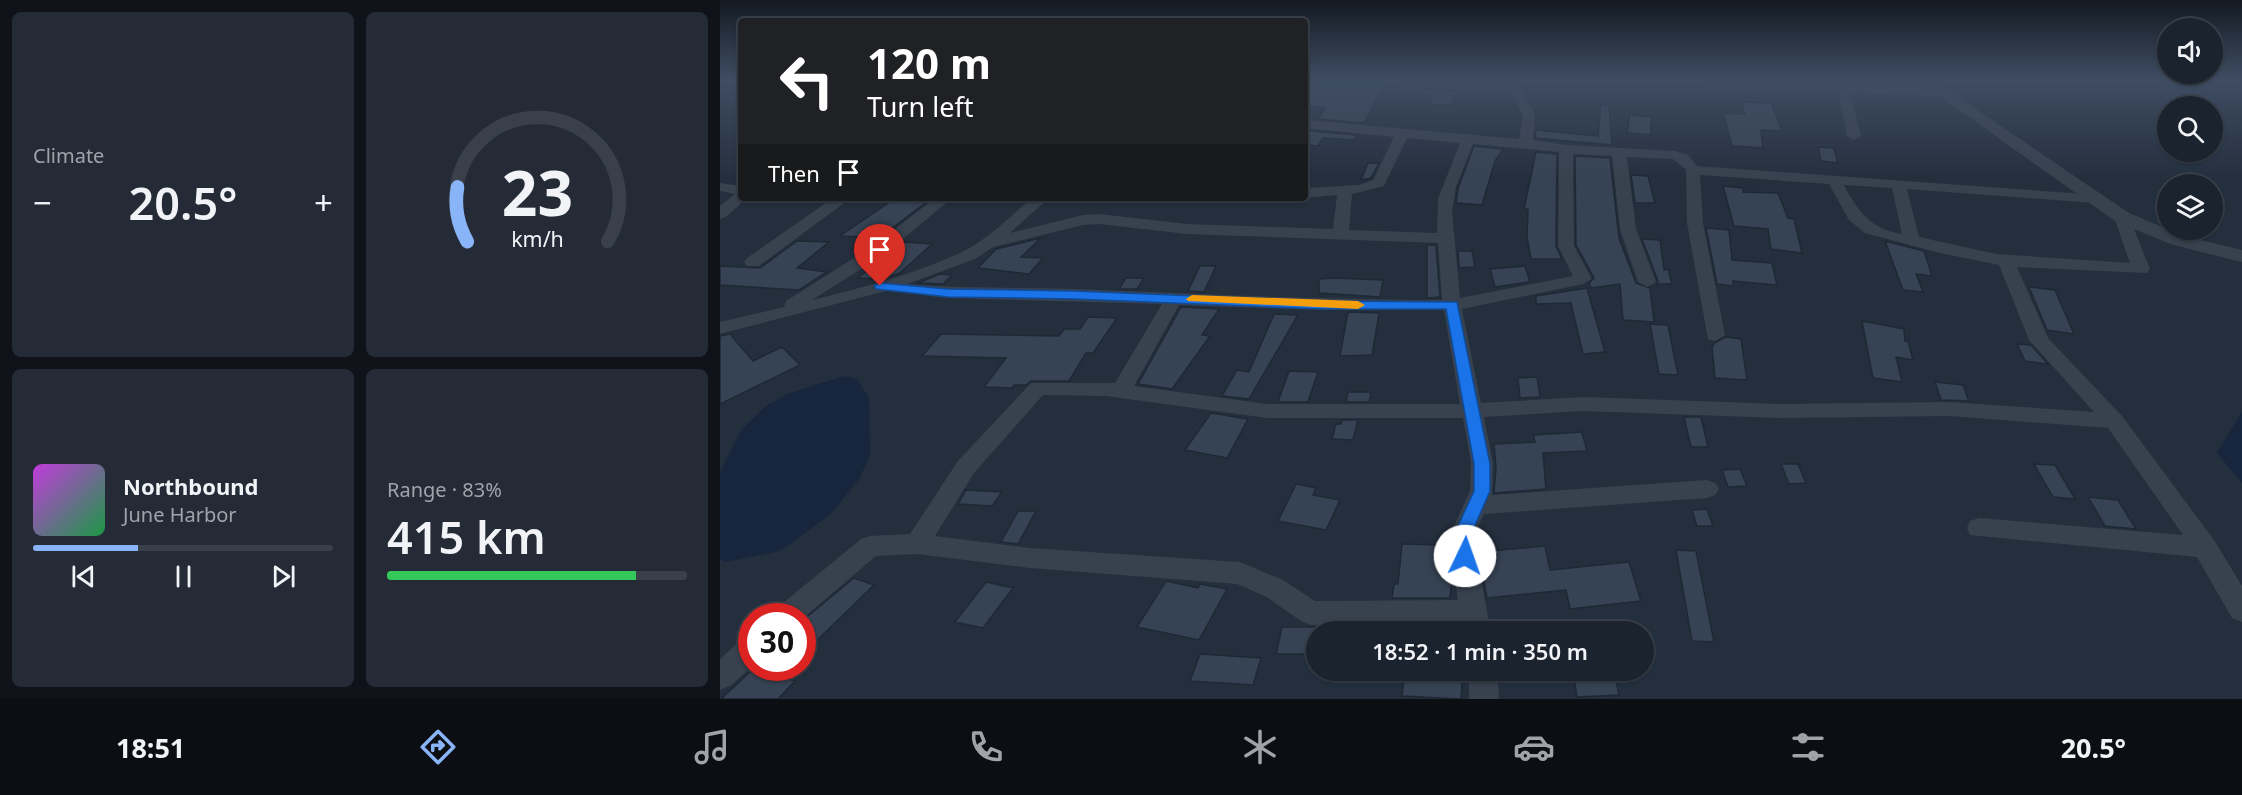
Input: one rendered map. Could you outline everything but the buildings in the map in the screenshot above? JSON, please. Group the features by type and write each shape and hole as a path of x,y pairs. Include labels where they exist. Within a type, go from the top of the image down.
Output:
{"street":[{"path":"1523,143 1526,140 1527,113"},
{"path":"1848,113 1854,136"},
{"path":"1972,113 2122,217 2176,240 2242,256"},
{"path":"1308,124 1523,143 1566,149 1675,155 1683,158 1693,170 1695,223 1715,335"},
{"path":"1308,193 1345,190 1379,183 1402,134"},
{"path":"1468,140 1454,168 1446,194 1442,219 1452,305 1470,411 1482,464 1482,491 1461,537 1476,621"},
{"path":"880,286 948,293 1174,298 1320,305 1452,305 1582,279 1566,246 1566,149"},
{"path":"1619,152 1628,229 1647,282"},
{"path":"1693,170 2094,198"},
{"path":"1833,178 1849,210 1863,229 1890,238 1912,240 1946,251 2006,261 2140,269 2122,217"},
{"path":"1898,183 1912,240"},
{"path":"720,214 736,189"},
{"path":"1341,235 1345,190"},
{"path":"753,262 839,201"},
{"path":"778,314 879,250 940,201"},
{"path":"720,328 865,293 969,255 1037,201"},
{"path":"987,243 1099,219 1187,229 1446,238"},
{"path":"2006,261 2038,340 2114,421 2205,548 2242,610"},
{"path":"1121,392 1174,298"},
{"path":"917,544 966,467 1038,388 1121,392 1267,411 1470,411 1584,404 1782,411 1949,409 2114,421"},
{"path":"1476,505 1707,489"},
{"path":"1979,528 2205,548"},
{"path":"802,603 870,546 917,544 1030,558 1240,573 1274,588 1311,613 1458,621"},
{"path":"720,677 738,661"},
{"path":"1483,681 1484,699"}],"water":[{"path":"844,376 857,379 869,397 870,456 859,479 832,513 780,551 724,562 720,558 720,472 741,430 766,406 787,394"},
{"path":"2242,412 2242,483 2217,453"}],"slow traffic":[{"path":"1192,299 1358,305"}],"route":[{"path":"880,286 948,293 1238,300 1320,305 1452,305 1470,411 1482,464 1482,491 1461,537 1465,556"}]}
